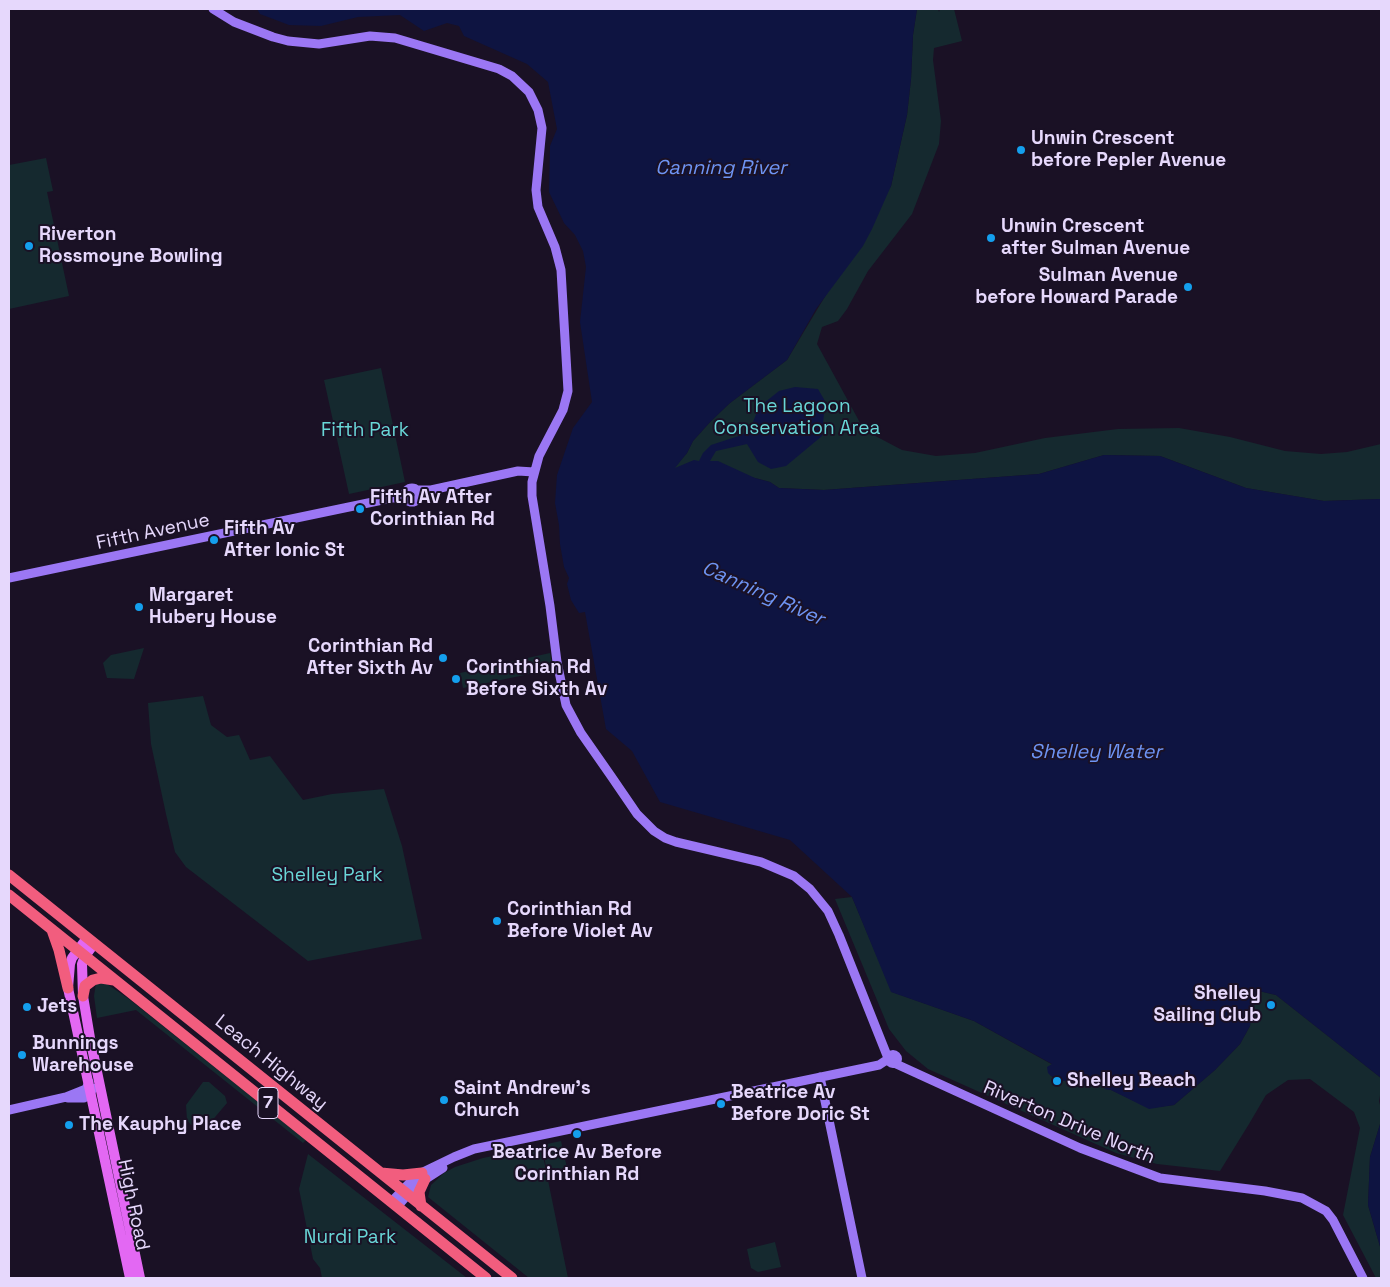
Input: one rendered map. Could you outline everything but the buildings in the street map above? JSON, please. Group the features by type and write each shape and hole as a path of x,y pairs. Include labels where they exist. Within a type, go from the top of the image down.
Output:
{"highway":[{"name":"Leach Highway","path":"9,875 512,1278"},
{"name":"Leach Highway","path":"9,895 486,1278"},
{"path":"51,928 59,950 68,988"},
{"path":"82,996 85,986 93,980 101,978 114,980"},
{"path":"379,1172 423,1176 419,1192 421,1206"}],"main road":[{"name":"High Road","path":"90,941 70,964 68,988 88,1091 94,1104 130,1278"},
{"name":"High Road","path":"81,953 82,996 140,1278"}],"street":[{"path":"213,9 234,22 288,41 319,44 370,36 395,38 499,69 512,76 529,92 538,110 542,128 536,190 538,208 555,248 561,270 568,391 563,410 539,456 534,472 532,482 533,511 550,606 557,662 566,705 582,733 637,814 654,831 676,842 762,862 794,876 810,889 828,911 836,927 885,1047 894,1061 820,1079 476,1153 423,1176 404,1192 394,1205"},
{"name":"Fifth Avenue","path":"9,578 407,495 413,501 418,494 431,490 518,471 534,472"},
{"name":"Riverton Drive North","path":"894,1061 1024,1124 1107,1159 1160,1178 1265,1191 1302,1198 1326,1211 1333,1220 1363,1278"},
{"path":"66,1097 74,1099 88,1091 97,1074"},
{"path":"820,1079 862,1278"},
{"path":"9,1110 66,1097 86,1089 88,1091"}],"green space":[{"name":"The Lagoon Conservation Area","path":"917,9 938,9 939,12 940,9 954,9 962,41 934,48 933,60 941,121 939,144 912,214 868,271 847,309 838,321 822,327 817,344 864,430 902,450 936,456 975,453 1045,438 1118,429 1179,428 1230,437 1285,451 1321,454 1347,452 1381,444 1381,499 1324,501 1246,488 1160,456 1104,455 1039,474 824,490 779,488 770,482 755,478 674,468 687,453 693,441 711,421 730,403 787,360 891,186 907,115 913,35"},
{"path":"46,158 53,191 47,192 69,296 9,309 9,165"},
{"name":"Fifth Park","path":"381,368 405,482 349,494 324,380"},
{"path":"144,648 134,679 107,678 103,663 111,655"},
{"path":"550,653 553,669 463,688 460,673"},
{"name":"Shelley Park","path":"203,696 211,725 227,737 239,735 250,760 270,756 303,800 332,794 384,789 402,846 422,939 308,961 186,867 175,852 166,814 151,744 148,703"},
{"path":"852,897 892,992 974,1021 1053,1065 1049,1067 1051,1076 1060,1080 1088,1085 1100,1084 1105,1089 1149,1108 1174,1105 1215,1070 1240,1044 1250,1026 1252,1002 1259,991 1276,995 1381,1078 1379,1101 1381,1121 1370,1157 1368,1205 1381,1250 1381,1278 1376,1278 1343,1215 1360,1128 1354,1112 1310,1079 1288,1080 1266,1095 1220,1171 1157,1164 1116,1153 928,1069 906,1051 889,1029 835,899"},
{"path":"104,982 129,999 306,1140 303,1143 136,1010 97,1018 94,996 96,983"},
{"path":"203,1082 209,1082 225,1096 227,1103 210,1123 191,1125 187,1120 186,1105"},
{"path":"561,1141 567,1168 547,1172 542,1145"},
{"path":"541,1146 568,1278 529,1278 428,1197 431,1185 444,1173 455,1167 483,1158"},
{"name":"Nurdi Park","path":"308,1154 467,1278 322,1278 320,1268 313,1259 299,1189"},
{"path":"775,1242 781,1267 758,1272 751,1268 747,1249"}],"water":[{"name":"Shelley Water","path":"257,9 917,9 913,35 907,115 891,186 872,229 863,246 816,309 787,360 730,403 711,421 693,441 687,453 675,468 694,460 699,461 703,453 711,445 742,435 751,427 759,407 779,391 795,387 818,389 825,401 822,436 786,466 771,469 758,462 747,444 716,451 710,461 718,461 755,478 770,482 779,488 824,490 1039,474 1104,455 1160,456 1246,488 1324,501 1381,499 1381,1078 1276,995 1259,991 1252,1002 1250,1026 1240,1044 1215,1070 1174,1105 1149,1109 1111,1090 1105,1089 1100,1084 1088,1085 1060,1080 1048,1073 1047,1067 1052,1064 974,1021 891,992 852,897 790,840 660,802 632,751 606,729 585,612 579,613 571,600 567,584 569,578 564,567 560,544 555,503 557,475 573,428 592,402 580,322 586,267 583,251 575,235 564,223 549,192 550,146 557,129 548,82 527,64 464,36 459,26 447,23 424,31 400,15 358,17 321,26 289,25 260,14"},
{"path":"1381,1121 1381,1250 1368,1205 1370,1157"}],"place":[{"name":"Unwin Crescent before Pepler Avenue","path":"1021,150"},
{"name":"Unwin Crescent after Sulman Avenue","path":"991,238"},
{"name":"Riverton Rossmoyne Bowling","path":"29,246"},
{"name":"Sulman Avenue before Howard Parade","path":"1188,287"},
{"name":"Fifth Av After Corinthian Rd","path":"360,509"},
{"name":"Fifth Av After Ionic St","path":"214,540"},
{"name":"Margaret Hubery House","path":"139,607"},
{"name":"Corinthian Rd After Sixth Av","path":"443,658"},
{"name":"Corinthian Rd Before Sixth Av","path":"456,679"},
{"name":"Corinthian Rd Before Violet Av","path":"497,921"},
{"name":"Shelley Sailing Club","path":"1271,1005"},
{"name":"Jets","path":"27,1007"},
{"name":"Bunnings Warehouse","path":"22,1055"},
{"name":"Shelley Beach","path":"1057,1081"},
{"name":"Saint Andrew's Church","path":"444,1100"},
{"name":"Beatrice Av Before Doric St","path":"721,1104"},
{"name":"The Kauphy Place","path":"69,1125"},
{"name":"Beatrice Av Before Corinthian Rd","path":"577,1134"}],"water label":[{"name":"Canning River","path":"721,169"},
{"name":"Canning River","path":"763,594"}]}
